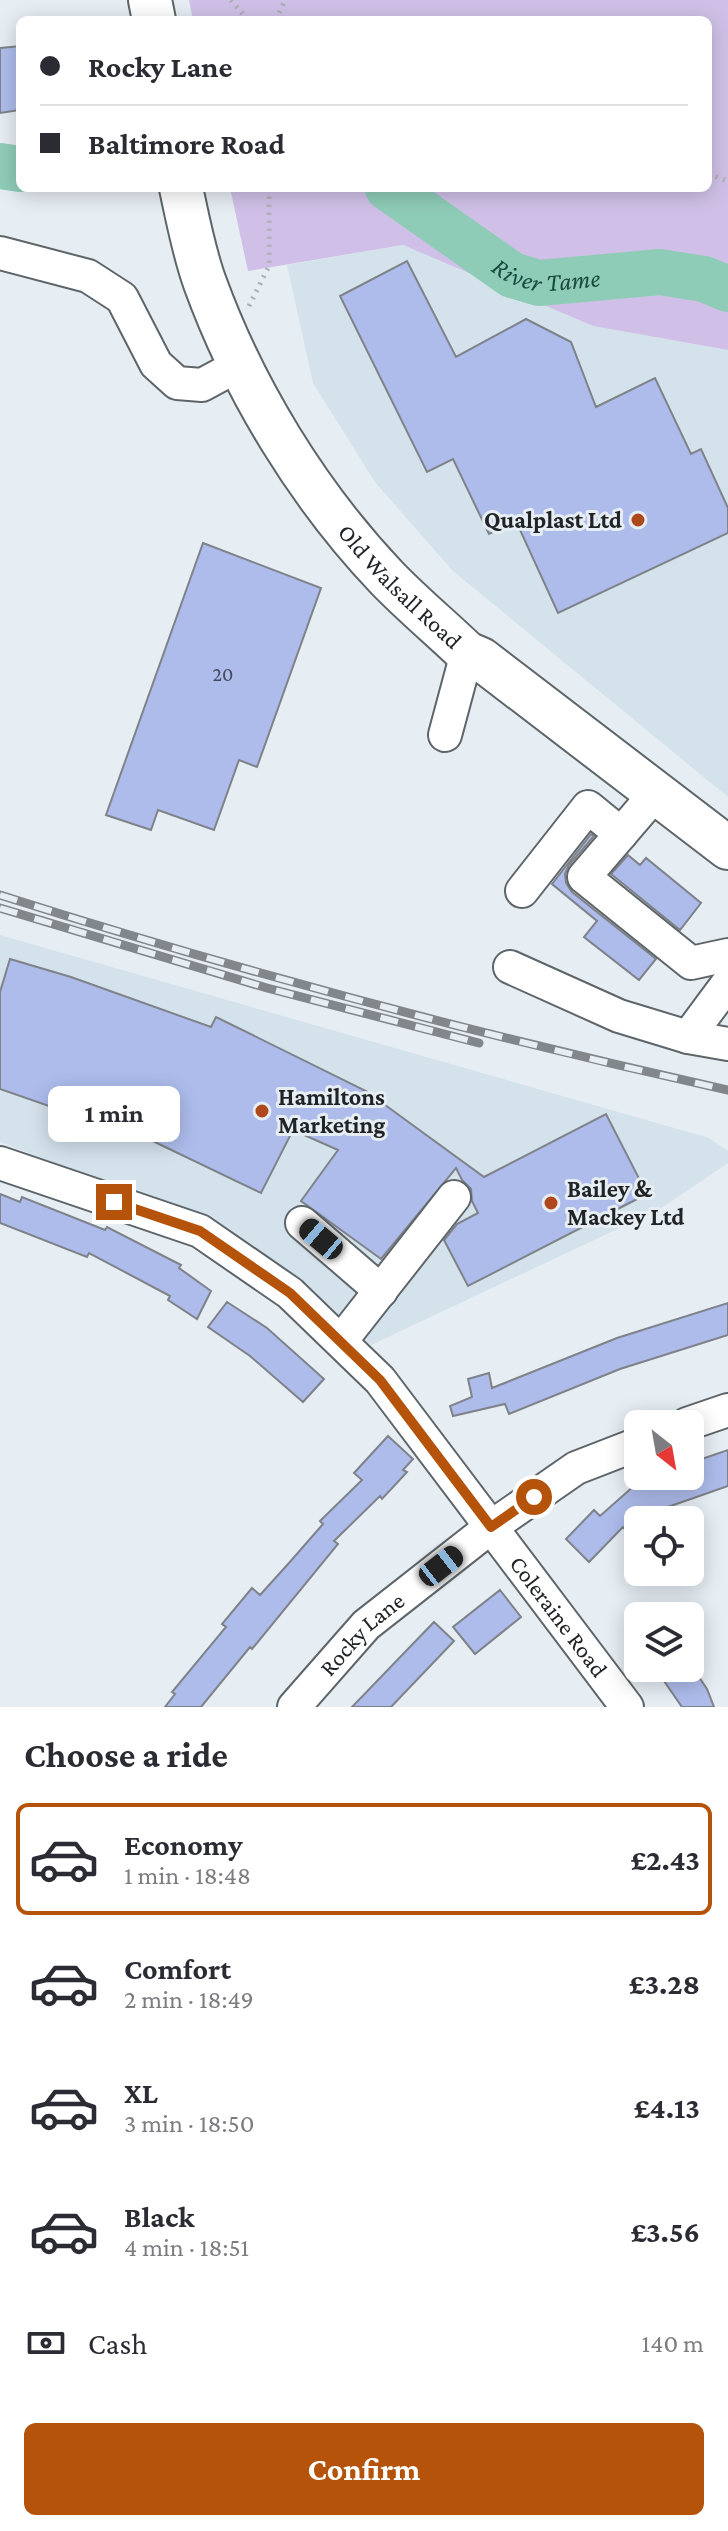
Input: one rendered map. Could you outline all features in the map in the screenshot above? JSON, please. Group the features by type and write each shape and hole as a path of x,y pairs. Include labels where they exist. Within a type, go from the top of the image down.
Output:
{"main road":[{"name":"Old Walsall Road","path":"182,192 204,280 239,365 274,427 327,506 387,578 467,653 481,659 728,848"}],"street":[{"path":"0,253 88,276 122,298 156,364 177,383 202,385 239,365"},
{"path":"445,735 467,653"},
{"path":"656,793 584,877 691,963 728,955"},
{"path":"522,891 588,807 621,834"},
{"path":"510,967 619,1016 688,1037 728,1044"},
{"path":"688,1037 728,983"},
{"name":"Coleraine Road","path":"0,1163 200,1231 290,1293 380,1380 627,1707"},
{"path":"341,1341 454,1197"},
{"path":"302,1223 381,1291"},
{"path":"704,1418 728,1410"},
{"name":"Rocky Lane","path":"294,1707 366,1625 491,1527 576,1468 624,1449"}],"path":[{"path":"231,0 245,16"},
{"path":"269,192 269,266"}],"shaded area":[{"path":"189,0 728,0 728,350 593,326 403,245 248,271 231,192 712,192 712,16 192,16"},
{"path":"403,245 593,326 728,350 728,797 453,571 375,482 313,383 287,265"},
{"path":"0,935 709,1138 728,1151 728,1163 660,1209 371,1345 307,1284 210,1223 0,1142"}],"building":[{"path":"16,46 16,111 0,113 0,48"},
{"path":"407,261 456,357 526,319 571,342 596,407 655,378 691,454 701,449 728,508 728,533 558,613 516,521 489,534 453,459 427,472 340,296"},
{"path":"203,543 321,588 257,767 239,760 214,830 158,810 151,830 106,815"},
{"path":"591,834 594,836 569,865 565,874 566,883 572,892 656,959 639,980 584,937 597,921 552,884"},
{"path":"628,855 640,865 646,858 701,903 680,930 611,874"},
{"path":"10,959 71,977 211,1027 216,1017 366,1091 484,1177 606,1114 647,1194 468,1286 444,1240 457,1224 478,1213 471,1189 456,1168 381,1259 301,1201 338,1150 293,1130 261,1193 136,1133 135,1136 0,1089 0,992"},
{"path":"0,1194 20,1202 22,1197 105,1230 107,1227 181,1265 179,1268 211,1291 197,1319 168,1300 170,1296 89,1253 87,1257 0,1223"},
{"path":"227,1302 267,1328 324,1379 303,1402 250,1356 208,1327"},
{"path":"728,1303 728,1335 620,1369 509,1414 505,1404 453,1416 450,1406 472,1397 468,1379 489,1373 492,1388 617,1338"},
{"path":"388,1436 413,1459 403,1470 407,1472 382,1499 380,1496 334,1541 338,1544 201,1707 165,1707 175,1694 172,1692 226,1627 222,1624 252,1588 260,1595 289,1563 323,1524 320,1521 362,1480 354,1473"},
{"path":"728,1450 728,1486 671,1506 624,1506 624,1528 589,1562 566,1539 594,1510 600,1516 629,1490 704,1490 704,1458"},
{"path":"500,1590 521,1617 475,1654 453,1627"},
{"path":"434,1622 454,1641 391,1707 352,1707"},
{"path":"665,1682 702,1682 714,1707 682,1707"}],"waterway":[{"name":"River Tame","path":"0,166 16,168"},
{"name":"River Tame","path":"394,192 512,275 539,283 660,272 704,279 728,289"}],"railway":[{"path":"0,895 362,1001 728,1090"},
{"path":"0,908 267,988 479,1043"}],"place":[{"name":"Qualplast Ltd","path":"638,520"},
{"name":"Hamiltons Marketing","path":"262,1111"},
{"name":"Bailey & Mackey Ltd","path":"551,1203"}],"route":[{"path":"114,1202 200,1231 290,1293 380,1380 491,1527 534,1497"}]}
